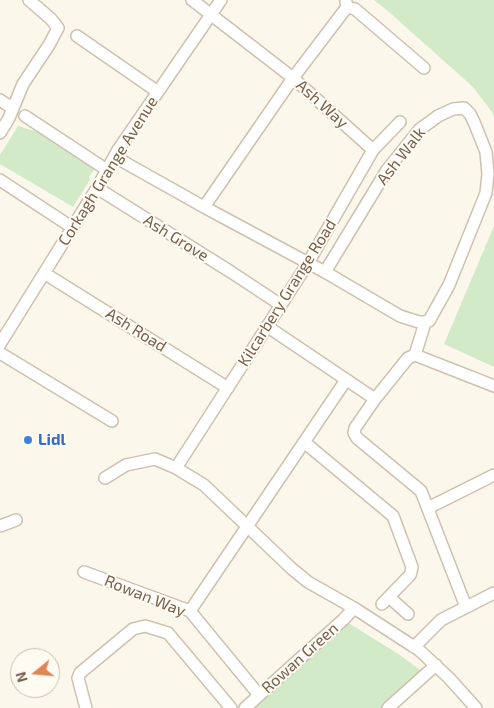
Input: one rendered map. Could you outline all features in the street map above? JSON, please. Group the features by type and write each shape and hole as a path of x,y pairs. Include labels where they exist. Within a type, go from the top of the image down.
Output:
{"street":[{"path":"0,133 10,118 12,108 23,84 58,28 51,19 28,0"},
{"path":"192,0 292,78 204,207"},
{"name":"Corkagh Grange Avenue","path":"0,344 115,157 221,0"},
{"name":"Ash Way","path":"373,150 292,78 346,3 424,68"},
{"path":"76,36 158,92"},
{"path":"0,100 12,108"},
{"name":"Ash Walk","path":"325,272 387,170 419,130 438,116 458,107 464,108 474,122 486,152 488,174 486,193 449,286 429,320 424,322"},
{"path":"25,116 107,170"},
{"name":"Kilcarbery Grange Road","path":"176,468 308,263 373,150 400,122"},
{"path":"115,157 325,272 400,316 424,322 415,355"},
{"path":"0,180 73,228"},
{"name":"Ash Grove","path":"97,188 281,305"},
{"name":"Ash Road","path":"44,273 228,388"},
{"path":"268,327 375,399"},
{"path":"0,353 112,421"},
{"path":"466,607 421,491 354,434 355,428 375,399 408,358 415,355 494,386"},
{"path":"190,611 346,380"},
{"path":"304,442 393,516 412,567 410,575 386,600 408,614"},
{"path":"105,478 126,465 155,459 176,468 204,485 308,582 354,608 414,647 436,665 476,708"},
{"path":"428,508 494,475"},
{"path":"0,526 16,520"},
{"name":"Rowan Way","path":"84,572 190,611 259,695"},
{"path":"414,647 441,620 494,593"},
{"name":"Rowan Green","path":"245,708 354,608"},
{"path":"86,708 78,678 80,673 133,629 145,626 168,634 231,708"},
{"path":"395,706 436,665"}],"green space":[{"path":"374,0 494,0 494,117 473,87"},
{"path":"18,126 38,132 79,159 81,156 97,166 73,207 0,164 0,155"},
{"path":"494,226 494,367 444,344"},
{"path":"347,622 400,655 423,672 382,708 251,708"}],"place":[{"name":"Lidl","path":"28,440"}]}
